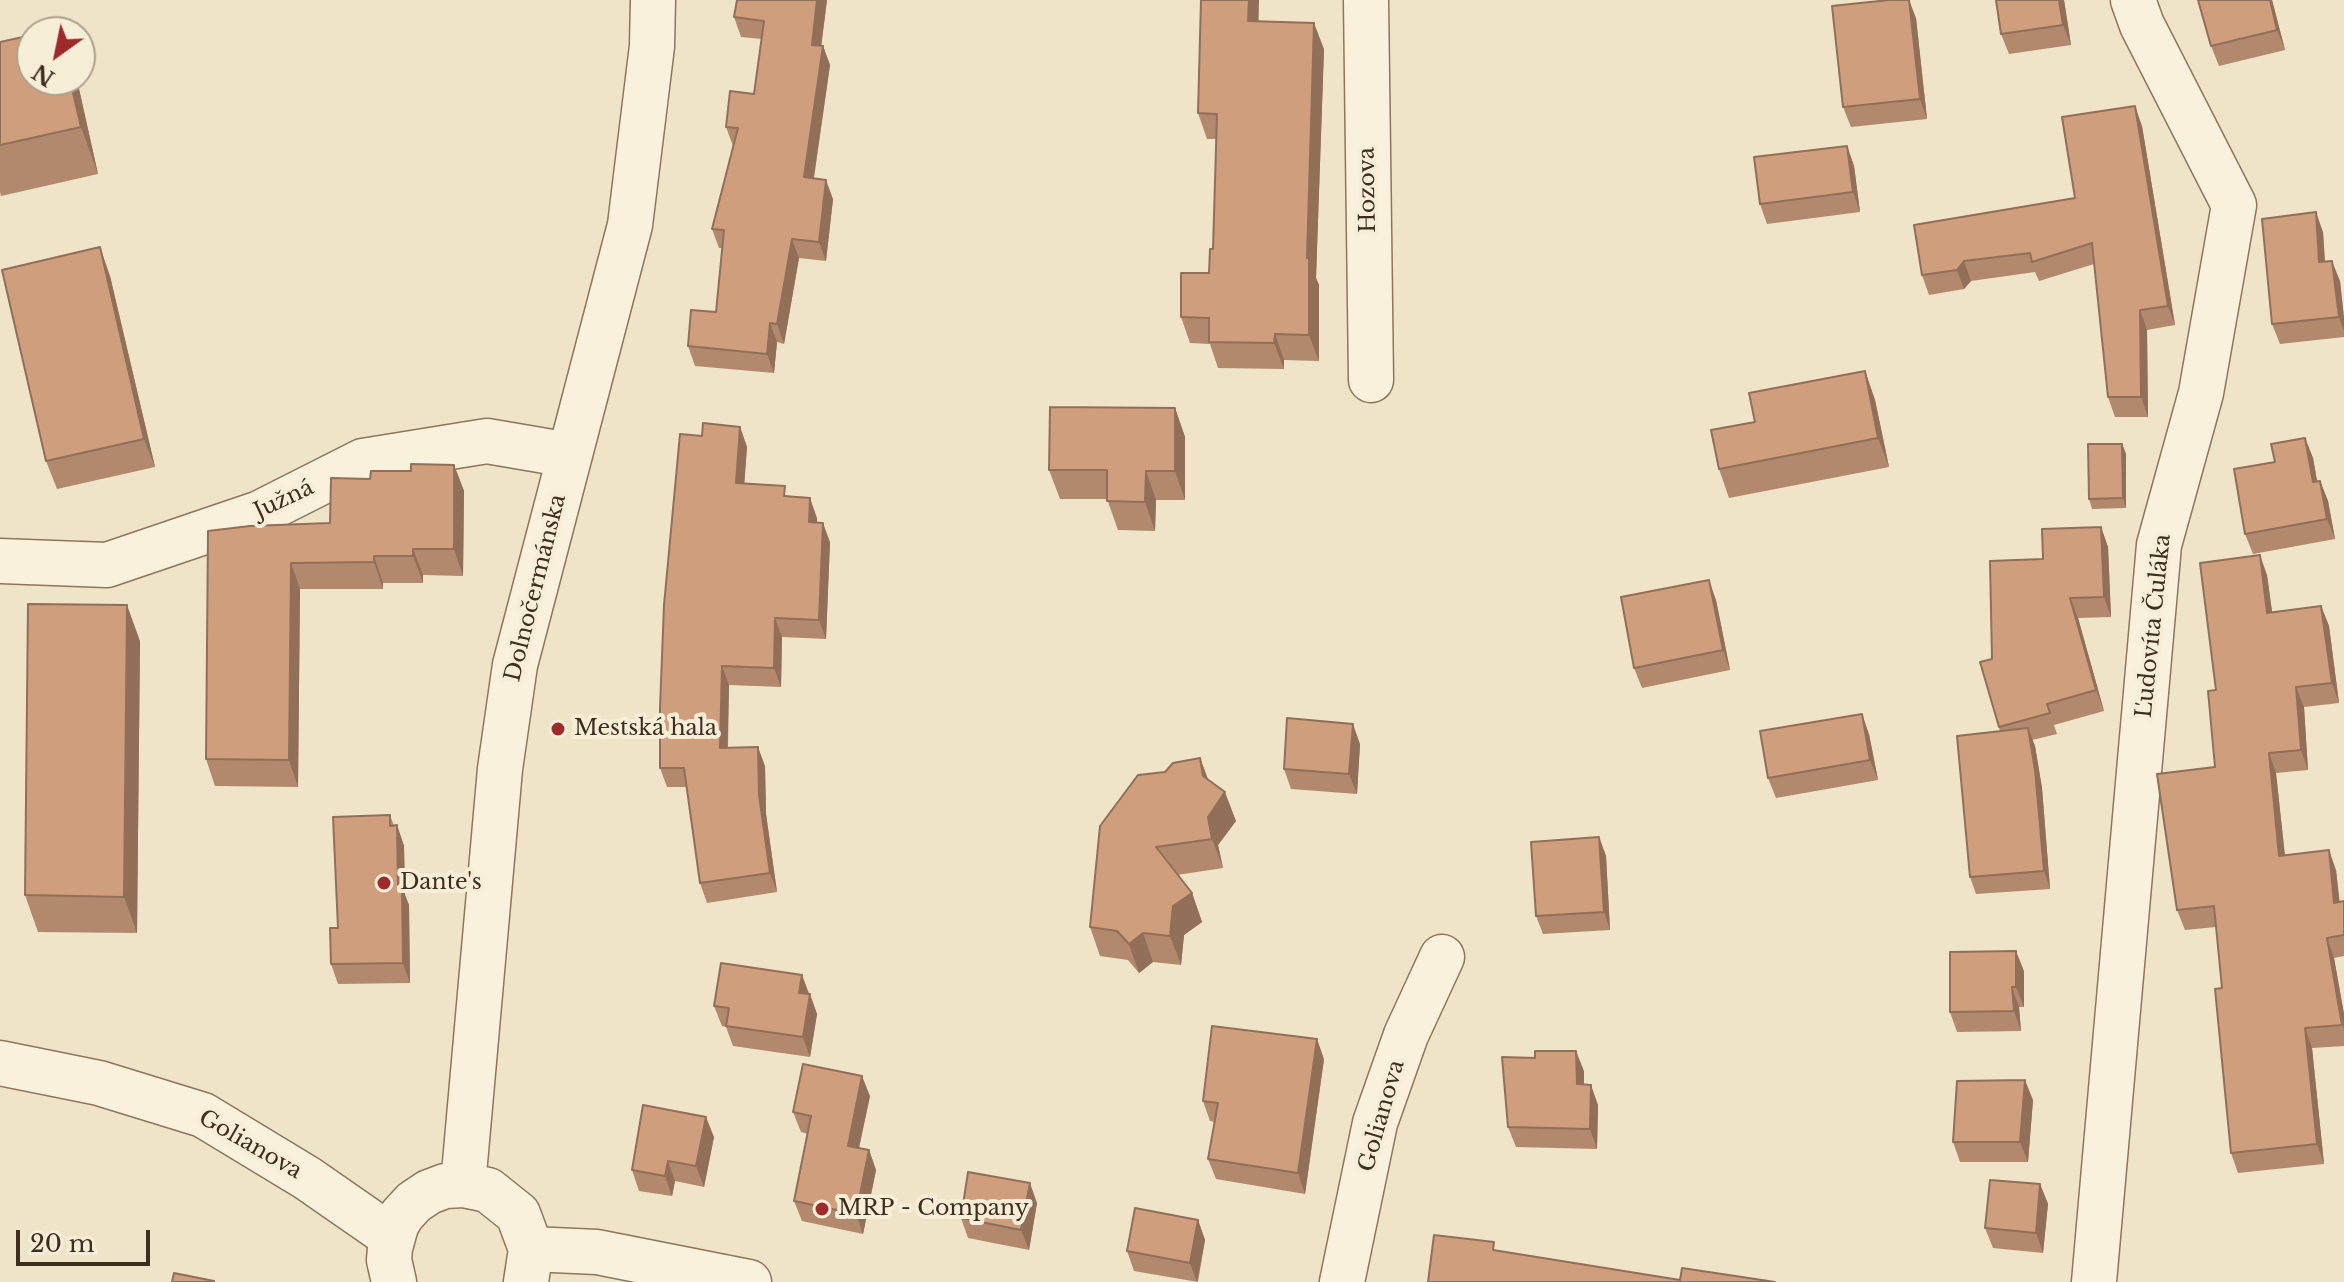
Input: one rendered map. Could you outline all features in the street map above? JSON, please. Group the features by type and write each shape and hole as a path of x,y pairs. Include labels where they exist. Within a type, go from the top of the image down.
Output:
{"street":[{"name":"Dolnočermánska","path":"463,1185 500,769 515,665 630,225 652,46 653,0"},
{"name":"Hozova","path":"1366,0 1371,380"},
{"name":"Ľudovíta Čuláka","path":"2094,1282 2159,545 2201,393 2234,205 2142,25 2133,0"},
{"name":"Južná","path":"0,561 107,565 260,513 363,461 487,441 569,455"},
{"name":"Golianova","path":"1342,1282 1375,1123 1406,1035 1442,957"},
{"name":"Golianova","path":"0,1063 99,1083 203,1115 307,1178 392,1237"},
{"path":"394,1282 389,1260 392,1237 402,1215 421,1197 437,1189 463,1185 488,1190 509,1205 524,1225 529,1266 597,1252 749,1282"}],"building":[{"path":"737,0 817,0 812,45 823,46 804,177 826,180 819,242 792,239 777,324 770,323 767,354 688,346 691,310 716,312 724,230 712,229 738,128 726,127 730,91 754,94 764,21 734,17"},
{"path":"1201,0 1249,0 1248,21 1314,23 1307,258 1309,335 1275,334 1274,343 1209,342 1209,318 1181,317 1181,273 1209,273 1210,249 1213,249 1217,114 1198,113"},
{"path":"1909,0 1920,99 1843,107 1832,6"},
{"path":"1996,0 2059,0 2063,25 2001,34"},
{"path":"2198,0 2270,0 2277,30 2211,46"},
{"path":"16,38 16,96 74,96 81,127 0,145 0,42"},
{"path":"2135,106 2168,306 2140,310 2141,397 2108,397 2092,243 2032,262 2030,253 1964,261 1957,270 1922,275 1914,225 2075,198 2062,117"},
{"path":"1847,146 1853,192 1760,204 1754,157"},
{"path":"2316,212 2319,262 2332,261 2339,317 2272,324 2262,219"},
{"path":"100,247 144,439 46,461 2,270"},
{"path":"1865,371 1878,438 1719,469 1711,430 1755,422 1749,393"},
{"path":"1050,407 1175,408 1175,471 1146,471 1145,502 1107,501 1107,470 1049,470"},
{"path":"703,423 740,427 736,483 785,486 784,496 810,498 809,522 823,523 819,620 775,618 774,668 722,666 720,748 758,747 759,795 770,873 700,883 684,768 660,768 660,708 664,605 680,434 702,436"},
{"path":"2305,438 2313,482 2320,481 2327,519 2245,534 2234,469 2275,462 2271,444"},
{"path":"2088,444 2122,444 2123,498 2089,499"},
{"path":"411,464 454,465 454,549 413,549 413,556 374,556 374,562 291,563 289,760 206,759 208,531 330,523 331,478 370,479 371,471 411,471"},
{"path":"2101,527 2104,597 2070,598 2096,690 2047,704 2050,713 1999,727 1980,662 1992,659 1990,561 2043,559 2042,529"},
{"path":"2260,555 2267,613 2321,606 2332,683 2296,687 2301,750 2269,753 2279,856 2329,850 2334,903 2344,901 2344,935 2327,938 2342,1025 2305,1028 2317,1144 2231,1153 2215,989 2222,988 2214,906 2177,910 2157,774 2215,767 2208,691 2216,690 2200,563"},
{"path":"1709,580 1723,650 1634,668 1621,597"},
{"path":"28,604 127,605 124,897 25,895"},
{"path":"1862,714 1870,760 1768,778 1760,731"},
{"path":"1287,718 1353,724 1349,774 1284,769"},
{"path":"2028,728 2044,871 1970,877 1957,736"},
{"path":"1200,758 1203,776 1225,792 1208,817 1212,839 1156,847 1192,893 1173,906 1170,936 1143,933 1129,944 1117,931 1090,927 1100,826 1138,775 1165,772 1173,763"},
{"path":"390,815 390,826 397,825 403,963 331,964 330,928 338,928 333,817"},
{"path":"1599,837 1604,912 1536,916 1531,842"},
{"path":"2016,951 2016,987 2012,987 2014,1011 1950,1012 1950,952"},
{"path":"721,963 802,975 799,993 810,994 803,1037 726,1026 729,1008 714,1006"},
{"path":"1212,1026 1317,1039 1298,1173 1208,1159 1218,1103 1203,1101"},
{"path":"1535,1051 1576,1051 1577,1084 1591,1085 1590,1129 1508,1127 1502,1057 1535,1058"},
{"path":"803,1064 862,1076 848,1146 869,1150 856,1214 794,1201 811,1116 793,1112"},
{"path":"2025,1080 2020,1142 1953,1142 1957,1081"},
{"path":"643,1105 706,1117 696,1166 668,1161 665,1176 632,1170"},
{"path":"968,1172 1030,1183 1021,1230 961,1218"},
{"path":"1990,1180 2040,1184 2036,1233 1985,1228"},
{"path":"1135,1208 1198,1220 1190,1263 1127,1251"},
{"path":"1434,1235 1494,1242 1493,1250 1680,1280 1682,1268 1775,1282 1428,1282"},
{"path":"174,1273 214,1281 214,1282 172,1282"}],"place":[{"name":"Mestská hala","path":"558,729"},
{"name":"Dante's","path":"384,883"},
{"name":"MRP - Company","path":"822,1209"}]}
